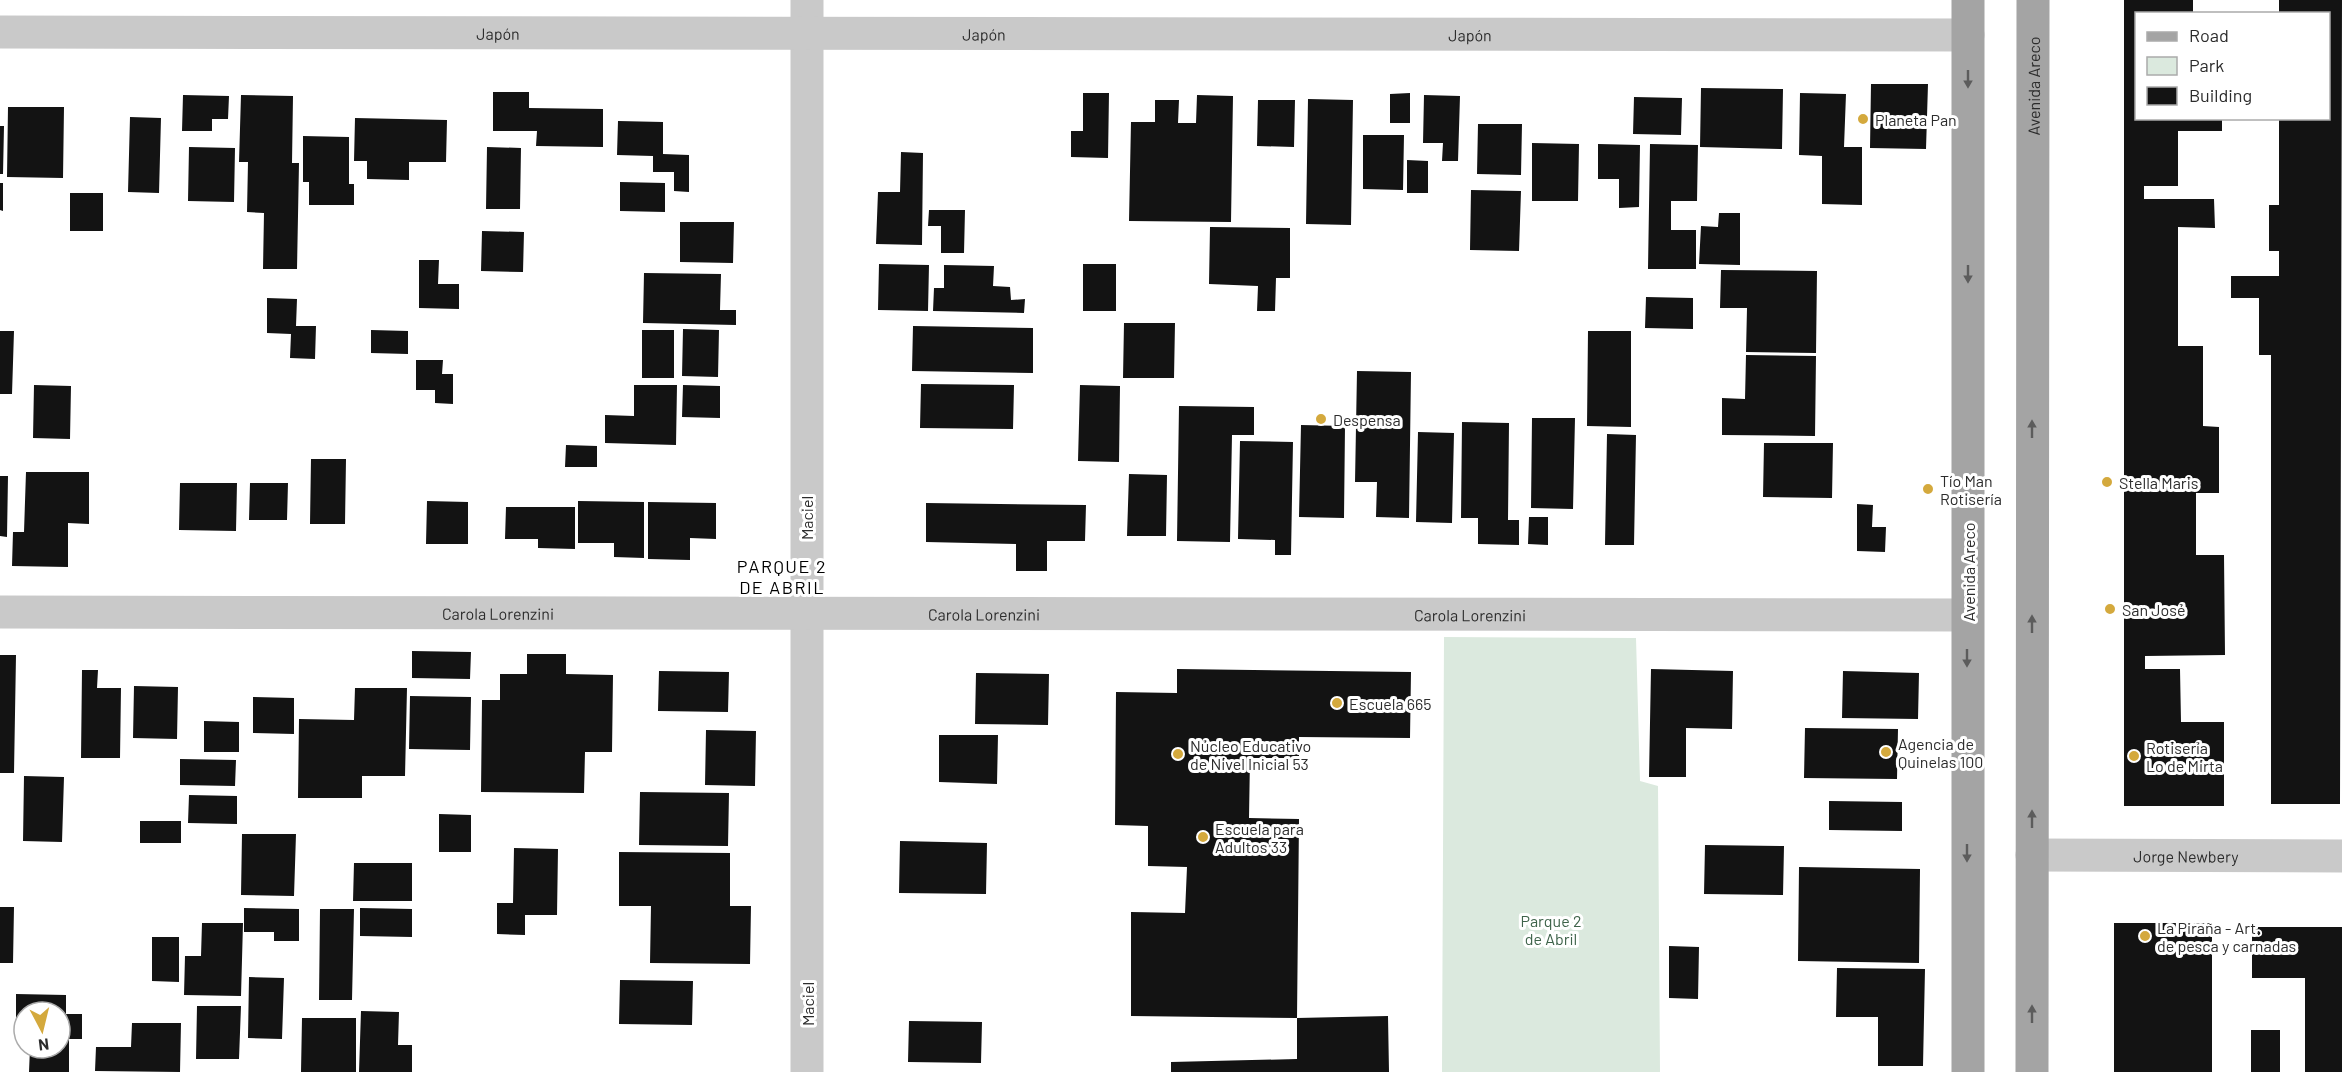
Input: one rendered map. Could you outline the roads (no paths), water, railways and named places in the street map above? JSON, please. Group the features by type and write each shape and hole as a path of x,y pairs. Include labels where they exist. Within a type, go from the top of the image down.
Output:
{"main road":[{"name":"Avenida Areco","path":"1968,0 1968,1072"},
{"name":"Avenida Areco","path":"2032,1072 2033,0"}],"street":[{"name":"Maciel","path":"807,0 807,1072"},
{"name":"Japón","path":"0,32 1968,35"},
{"name":"Carola Lorenzini","path":"0,612 1967,615"},
{"name":"Jorge Newbery","path":"2032,855 2342,856"}],"place":[{"name":"Planeta Pan","path":"1863,119"},
{"name":"Despensa","path":"1321,419"},
{"name":"Stella Maris","path":"2107,482"},
{"name":"Tío Man Rotisería","path":"1928,489"},
{"name":"San José","path":"2110,609"},
{"name":"Escuela 665","path":"1337,703"},
{"name":"Agencia de Quinelas 100","path":"1886,752"},
{"name":"Núcleo Educativo de Nivel Inicial 53","path":"1178,754"},
{"name":"Rotisería Lo de Mirta","path":"2134,756"},
{"name":"Escuela para Adultos 33","path":"1203,837"},
{"name":"La Piraña - Art. de pesca y carnadas","path":"2145,936"}],"district":[{"name":"PARQUE 2 DE ABRIL","path":"782,576"}],"park label":[{"name":"Parque 2 de Abril","path":"1551,929"}]}
